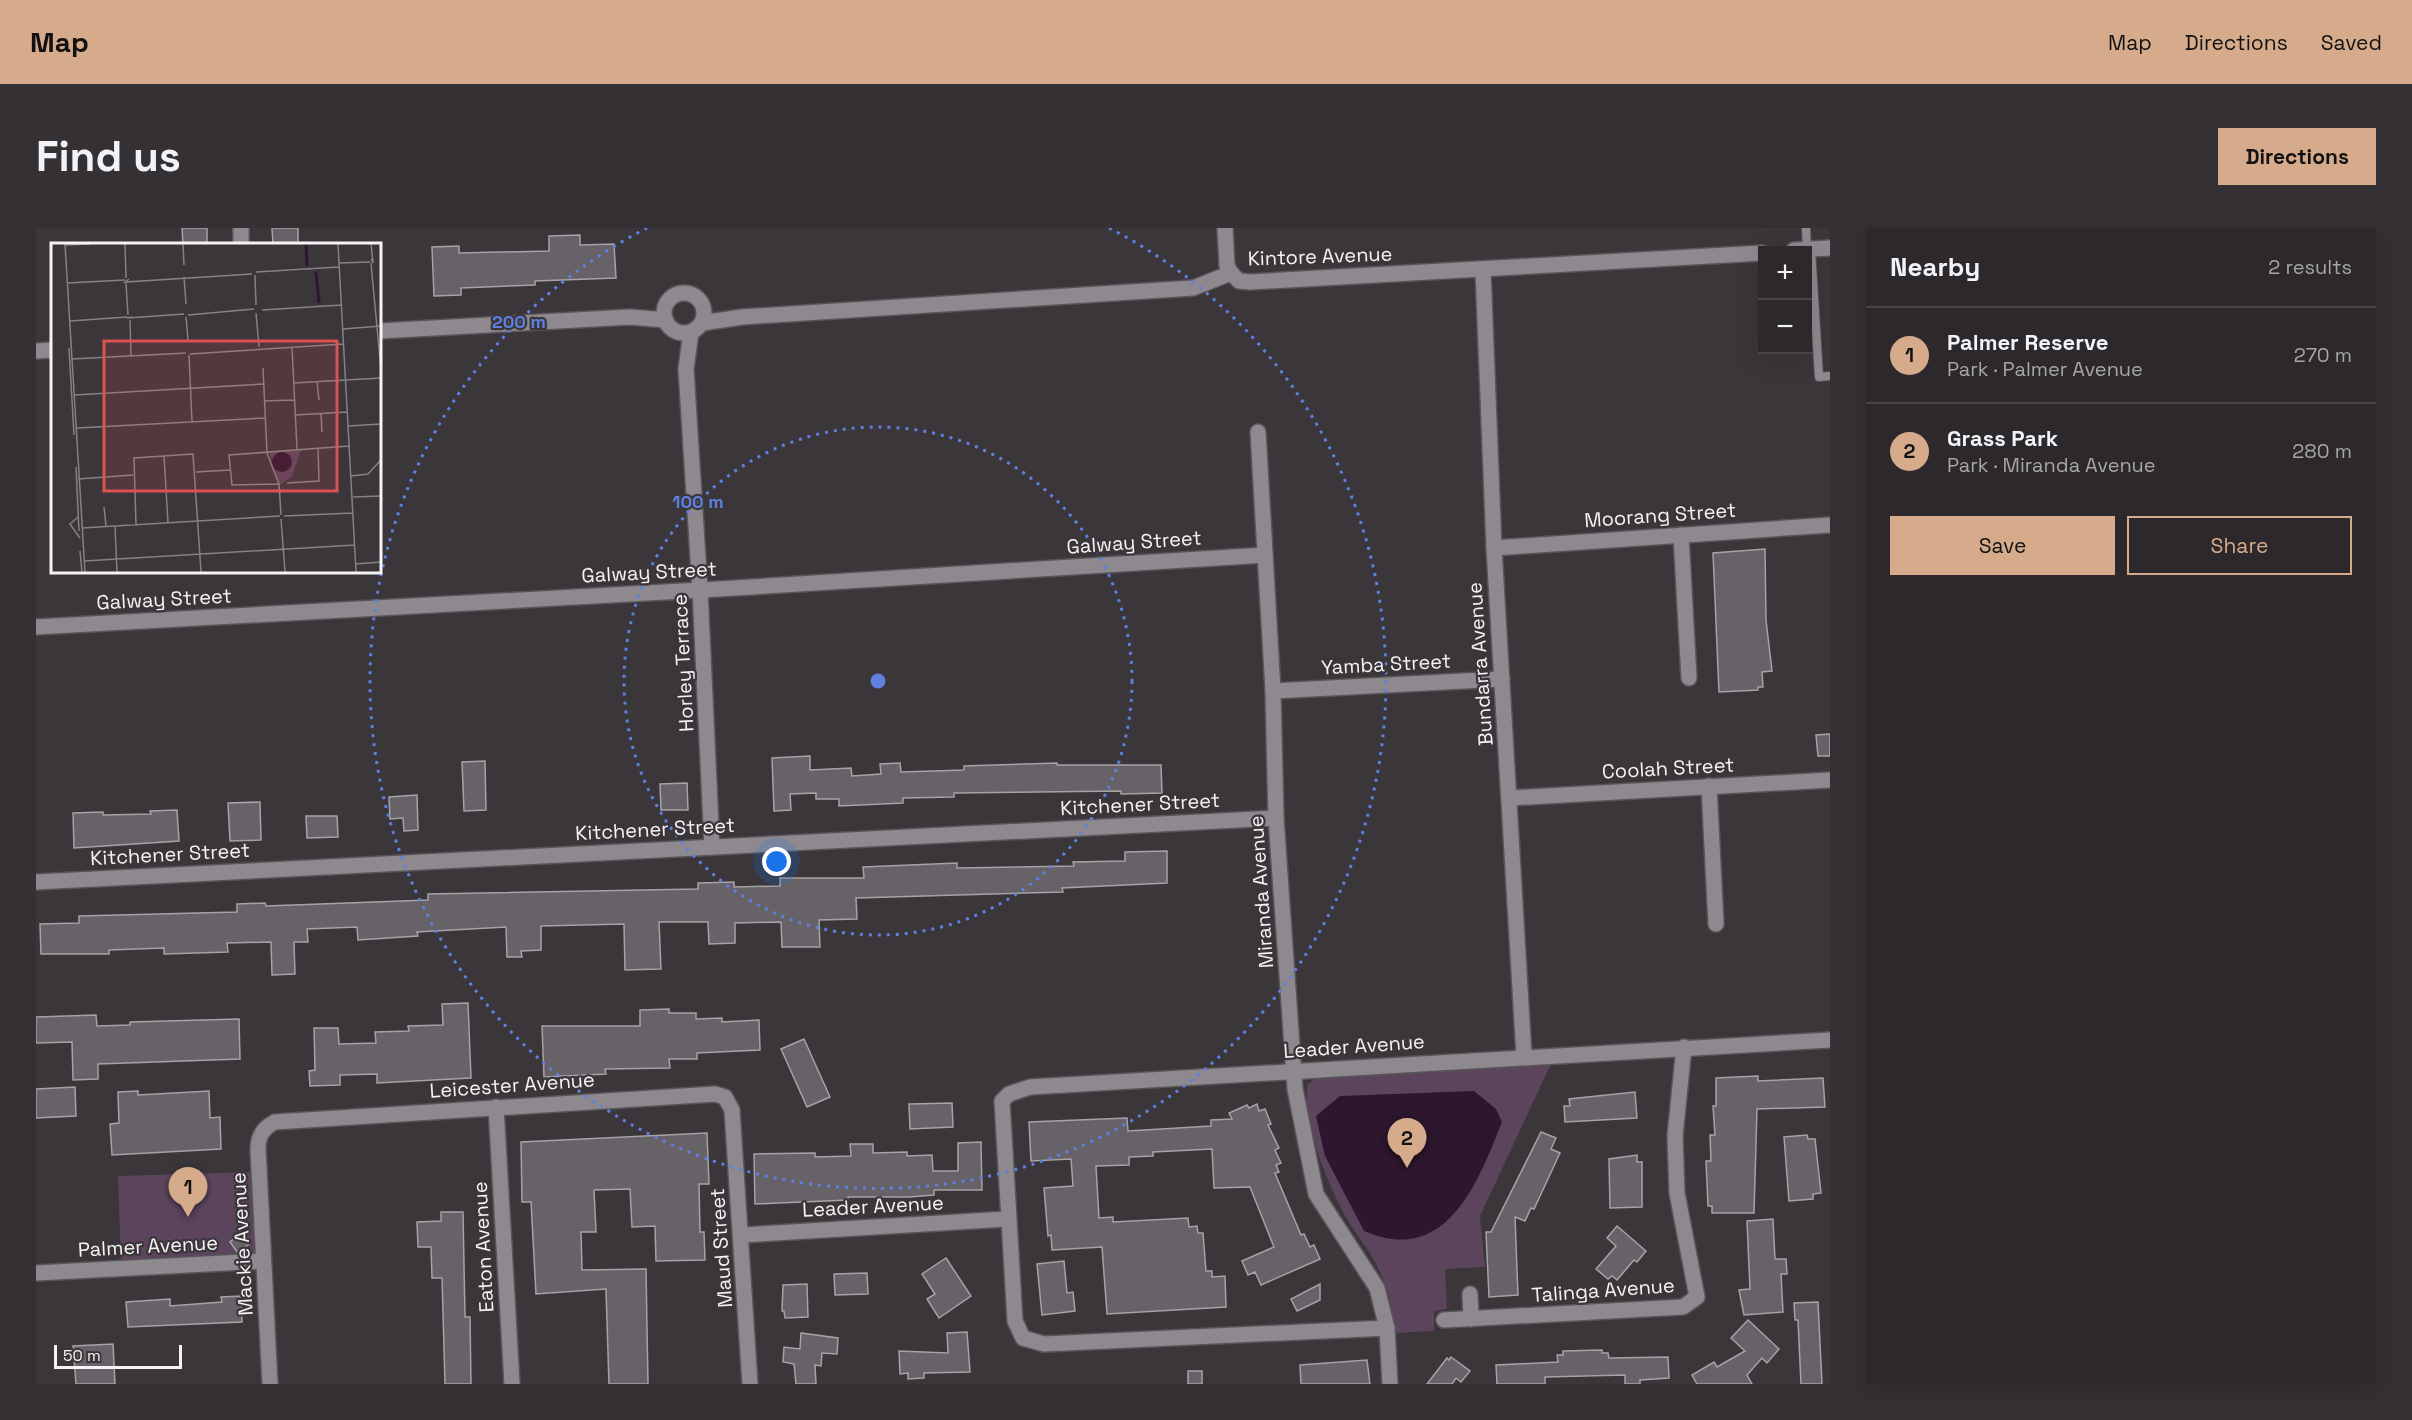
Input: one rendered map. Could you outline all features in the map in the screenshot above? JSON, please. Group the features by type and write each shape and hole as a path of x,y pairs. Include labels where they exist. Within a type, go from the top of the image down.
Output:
{"street":[{"path":"240,228 242,243"},
{"path":"1225,228 1227,266 1231,273"},
{"path":"1812,250 1830,248"},
{"name":"Kintore Avenue","path":"668,319 699,321 1193,288 1231,273 1239,281 1250,282 1758,252"},
{"name":"Bundarra Avenue","path":"1483,270 1494,548 1524,1056"},
{"path":"381,331 630,317 668,319 673,296 683,293 696,297 699,321"},
{"name":"Horley Terrace","path":"668,319 686,369 700,590 712,847"},
{"name":"Horley Terrace","path":"686,369 699,321"},
{"path":"36,351 51,350"},
{"name":"Miranda Avenue","path":"1258,432 1273,691 1276,818 1295,1089 1316,1194 1377,1288 1387,1328 1390,1384"},
{"name":"Moorang Street","path":"1494,548 1830,525"},
{"path":"1681,535 1689,678"},
{"name":"Galway Street","path":"36,627 700,590 1264,555"},
{"name":"Yamba Street","path":"1273,691 1502,679"},
{"name":"Coolah Street","path":"1509,798 1830,780"},
{"path":"1709,786 1716,924"},
{"name":"Kitchener Street","path":"36,882 1276,818"},
{"name":"Leader Avenue","path":"1387,1328 1033,1342 1023,1338 1015,1321 1007,1219 1002,1101 1009,1094 1030,1087 1524,1056 1830,1040"},
{"name":"Talinga Avenue","path":"1444,1320 1683,1307 1697,1297 1677,1193 1675,1136 1684,1047"},
{"name":"Leicester Avenue","path":"287,1121 715,1094 725,1097 732,1110"},
{"name":"Eaton Avenue","path":"496,1107 512,1384"},
{"name":"Maud Street","path":"732,1110 750,1384"},
{"name":"Mackie Avenue","path":"270,1384 258,1139 267,1126 275,1122 287,1121"},
{"name":"Leader Avenue","path":"742,1235 1007,1219"},
{"name":"Palmer Avenue","path":"36,1273 263,1261"},
{"path":"1470,1294 1471,1319"}],"lane":[{"path":"1806,228 1808,246"},
{"path":"1812,288 1819,377 1830,376"}],"shaded area":[{"path":"1551,1064 1480,1216 1485,1267 1445,1269 1447,1309 1434,1311 1434,1331 1395,1333 1383,1279 1373,1258 1344,1213 1327,1178 1313,1137 1307,1099 1308,1084 1316,1078"},
{"path":"1474,1091 1496,1109 1502,1122 1470,1192 1455,1212 1438,1228 1417,1238 1393,1239 1364,1231 1325,1156 1316,1116 1340,1096"},
{"path":"254,1172 259,1258 121,1263 118,1176"}],"building":[{"path":"182,228 207,228 207,243 183,243"},
{"path":"272,228 298,228 298,243 273,243"},
{"path":"580,235 580,245 614,244 616,278 535,281 535,285 461,288 461,295 434,296 432,247 459,246 459,253 549,251 549,236"},
{"path":"1765,549 1766,620 1772,671 1762,672 1763,687 1758,687 1758,690 1719,692 1713,553"},
{"path":"1830,734 1830,756 1818,756 1816,735"},
{"path":"810,756 810,770 851,768 852,776 881,774 880,764 900,763 901,772 964,770 964,766 1057,763 1057,765 1161,765 1162,793 1121,794 1121,791 954,793 954,797 903,798 903,803 839,806 839,799 816,799 816,793 790,794 791,810 774,811 772,758"},
{"path":"485,761 486,810 464,811 462,762"},
{"path":"687,783 688,810 661,810 660,784"},
{"path":"417,795 418,830 404,831 403,818 390,819 389,797"},
{"path":"260,802 261,840 230,841 228,803"},
{"path":"177,810 179,841 74,848 73,813 151,814 150,811"},
{"path":"306,816 337,816 338,837 307,838"},
{"path":"1167,851 1167,883 1062,888 1063,892 856,898 857,919 819,920 820,947 782,947 781,922 735,923 735,943 709,944 708,922 659,922 661,969 625,970 624,924 541,926 541,950 521,951 522,957 507,957 506,927 417,932 418,936 358,940 357,927 307,929 308,942 294,942 295,974 272,975 271,942 227,943 228,952 164,954 164,948 109,950 109,954 41,954 40,924 79,923 79,916 237,912 237,904 265,903 266,906 428,900 428,894 698,889 698,883 734,882 734,887 780,886 780,878 864,878 863,867 957,863 957,868 1074,866 1073,862 1125,861 1125,852"},
{"path":"468,1003 471,1078 377,1083 377,1074 340,1075 340,1085 310,1086 309,1071 315,1070 314,1028 338,1028 339,1044 376,1043 375,1032 409,1031 408,1026 443,1025 442,1004"},
{"path":"669,1009 669,1013 696,1013 696,1019 722,1018 722,1022 759,1020 760,1050 697,1053 697,1059 669,1059 670,1068 605,1069 606,1074 544,1077 542,1026 640,1026 640,1010"},
{"path":"96,1015 97,1026 130,1025 130,1022 239,1019 240,1059 98,1064 98,1079 73,1080 72,1042 36,1043 36,1017"},
{"path":"804,1039 830,1097 807,1107 781,1049"},
{"path":"1758,1076 1758,1081 1823,1078 1825,1107 1757,1109 1754,1213 1712,1213 1712,1206 1708,1206 1706,1161 1711,1161 1710,1135 1715,1135 1713,1106 1716,1106 1716,1078"},
{"path":"75,1087 76,1116 36,1118 36,1089"},
{"path":"138,1091 138,1095 209,1091 210,1118 220,1117 221,1149 112,1155 110,1124 119,1123 118,1092"},
{"path":"1635,1092 1637,1118 1565,1122 1564,1106 1570,1106 1569,1099"},
{"path":"952,1103 953,1127 910,1129 909,1104"},
{"path":"1257,1104 1259,1111 1265,1109 1271,1124 1268,1125 1279,1148 1275,1150 1281,1163 1276,1165 1279,1172 1275,1173 1301,1235 1304,1234 1310,1247 1314,1245 1320,1259 1261,1285 1255,1272 1248,1275 1242,1261 1274,1247 1250,1187 1214,1188 1212,1149 1153,1152 1153,1156 1129,1157 1129,1165 1096,1166 1099,1218 1113,1217 1113,1222 1188,1218 1189,1227 1197,1226 1198,1233 1203,1233 1206,1271 1212,1271 1212,1277 1225,1276 1226,1307 1107,1314 1102,1247 1052,1250 1051,1235 1048,1236 1044,1188 1073,1186 1071,1159 1031,1161 1029,1122 1127,1118 1128,1131 1211,1126 1211,1120 1232,1119 1229,1113 1247,1105 1249,1108"},
{"path":"1541,1132 1556,1138 1551,1149 1560,1153 1534,1209 1531,1208 1525,1221 1515,1217 1518,1295 1489,1297 1486,1232 1491,1232"},
{"path":"707,1133 709,1184 699,1184 700,1232 704,1232 705,1260 656,1261 655,1226 632,1227 630,1189 594,1190 596,1232 581,1232 582,1270 646,1269 648,1384 609,1384 606,1289 536,1294 531,1202 522,1202 521,1142"},
{"path":"1807,1135 1808,1139 1815,1139 1821,1193 1813,1194 1813,1199 1789,1201 1784,1137"},
{"path":"981,1142 982,1190 934,1190 934,1195 909,1197 848,1197 848,1200 755,1204 754,1154 815,1153 815,1157 851,1156 850,1144 873,1144 873,1153 907,1152 907,1156 932,1155 933,1171 958,1171 958,1143"},
{"path":"1637,1155 1637,1162 1642,1162 1642,1207 1610,1208 1609,1159"},
{"path":"441,1212 463,1212 465,1317 470,1317 471,1384 445,1384 442,1278 432,1278 431,1247 418,1247 417,1222 441,1221"},
{"path":"1773,1219 1775,1259 1786,1259 1787,1274 1781,1274 1783,1312 1744,1315 1739,1290 1750,1289 1747,1221"},
{"path":"1617,1226 1646,1251 1637,1262 1634,1260 1617,1280 1612,1276 1608,1279 1596,1269 1616,1246 1607,1238"},
{"path":"240,1234 249,1244 238,1253 230,1242"},
{"path":"946,1258 971,1296 939,1318 927,1299 935,1294 922,1274"},
{"path":"1064,1261 1067,1293 1073,1292 1075,1311 1042,1315 1037,1264"},
{"path":"867,1273 868,1294 835,1295 834,1274"},
{"path":"807,1284 808,1317 785,1318 784,1311 782,1311 783,1285"},
{"path":"1320,1284 1320,1300 1297,1311 1291,1299"},
{"path":"241,1296 242,1322 128,1327 126,1302 170,1299 170,1306 222,1302 221,1297"},
{"path":"1818,1302 1822,1384 1801,1384 1798,1320 1795,1320 1794,1303"},
{"path":"1748,1320 1779,1349 1767,1363 1762,1358 1747,1375 1752,1384 1697,1384 1692,1375 1714,1362 1717,1367 1745,1351 1731,1338"},
{"path":"967,1332 970,1372 924,1373 924,1378 908,1379 908,1373 900,1374 899,1351 948,1353 947,1333"},
{"path":"801,1333 838,1338 837,1354 822,1353 821,1366 815,1365 816,1384 796,1384 794,1364 783,1362 784,1347 800,1349"},
{"path":"113,1344 115,1384 76,1384 73,1346"},
{"path":"1602,1350 1602,1353 1608,1353 1609,1358 1668,1357 1669,1378 1640,1380 1640,1384 1625,1384 1625,1375 1545,1377 1545,1384 1497,1384 1496,1365 1558,1362 1557,1355 1563,1355 1563,1351"},
{"path":"1451,1357 1470,1371 1461,1382 1456,1378 1452,1384 1427,1384 1447,1358 1449,1360"},
{"path":"1367,1360 1370,1384 1301,1384 1300,1365"},
{"path":"1188,1371 1202,1371 1202,1384 1188,1384"}],"place":[{"name":"Grass Park","path":"1407,1168"},
{"name":"Palmer Reserve","path":"188,1217"}]}
